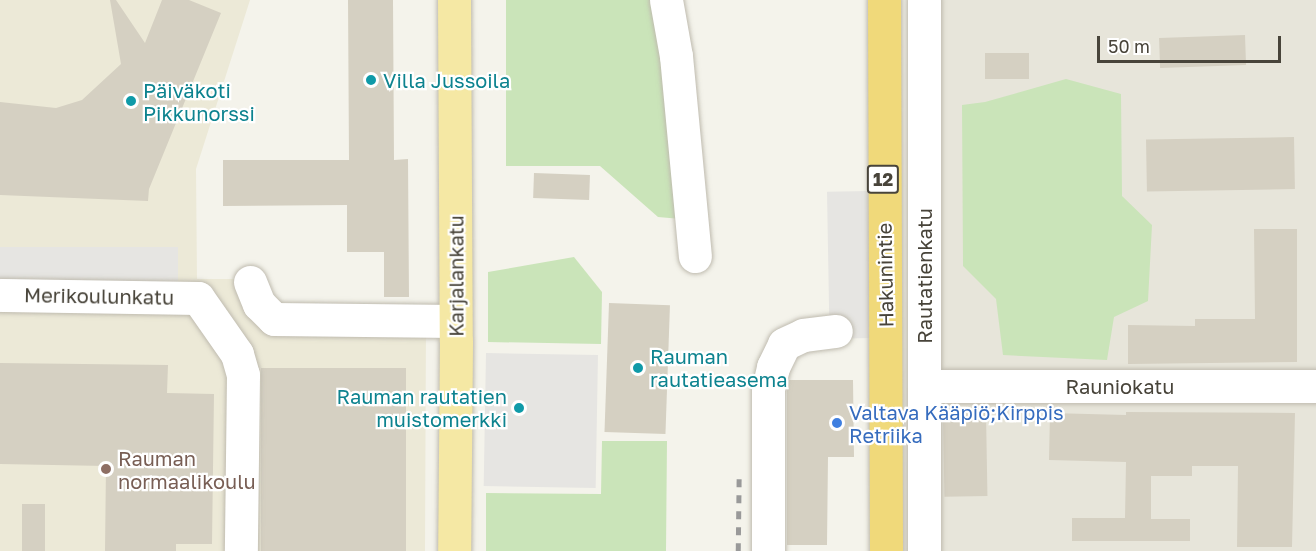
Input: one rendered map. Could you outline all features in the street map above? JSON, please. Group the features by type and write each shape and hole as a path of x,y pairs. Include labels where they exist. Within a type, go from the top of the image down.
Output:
{"highway":[{"name":"Hakunintie","path":"884,0 886,551"}],"main road":[{"name":"Karjalankatu","path":"454,0 454,551"}],"street":[{"path":"666,0 676,56 695,256"},
{"name":"Rautatienkatu","path":"924,0 924,551"},
{"path":"250,282 259,304 274,319 455,321"},
{"name":"Merikoulunkatu","path":"0,295 198,298 237,354 243,375 241,551"},
{"path":"768,551 768,389 773,367 784,344 803,335 836,331"},
{"name":"Rauniokatu","path":"924,386 1316,386"}],"shaded area":[{"path":"0,0 250,0 196,169 197,279 237,279 266,325 426,325 425,551 0,551"},
{"path":"940,0 1316,0 1316,551 940,551"},
{"path":"870,191 873,338 830,339 827,192"},
{"path":"0,247 178,247 178,306 0,306"},
{"path":"486,353 598,355 596,488 484,486"}],"green space":[{"path":"506,0 656,0 681,219 658,217 600,166 506,166"},
{"path":"1066,79 1121,94 1122,196 1152,225 1148,301 1114,317 1107,360 1003,355 996,299 963,266 962,105 985,102"},
{"path":"574,257 602,292 601,344 488,342 488,272"},
{"path":"602,441 667,441 666,551 486,551 486,493 601,494"}],"building":[{"name":"Päiväkoti Pikkunorssi","path":"110,0 116,0 145,43 162,0 189,0 221,13 149,189 148,201 0,195 0,102 56,108 82,100 121,64"},
{"name":"Villa Jussoila","path":"348,0 393,0 394,160 408,159 409,297 384,297 384,252 347,252 347,205 223,206 223,160 349,160"},
{"path":"1245,35 1246,65 1160,68 1159,38"},
{"path":"985,53 1029,53 1029,79 985,79"},
{"path":"1294,137 1295,189 1147,192 1146,140"},
{"path":"534,173 590,175 589,200 533,198"},
{"path":"1254,229 1297,229 1297,362 1128,364 1128,325 1195,326 1195,319 1255,319"},
{"name":"Rauman rautatieasema","path":"609,303 670,305 665,434 604,432"},
{"name":"Rauman normaalikoulu","path":"0,363 168,365 167,393 214,394 212,544 176,544 176,551 105,551 106,466 0,464"},
{"path":"261,368 406,368 406,551 261,551"},
{"path":"789,380 853,380 854,457 828,457 827,545 787,545 787,391"},
{"path":"1126,412 1295,413 1292,547 1237,547 1238,466 1192,466 1192,476 1151,476 1151,519 1190,519 1190,541 1072,541 1072,518 1125,518 1126,462 1049,460 1050,413 1126,415"},
{"path":"986,413 987,496 944,497 943,414"},
{"path":"22,504 45,504 45,551 22,551"}],"railway":[{"path":"738,551 739,474"}],"place":[{"name":"Villa Jussoila","path":"371,80"},
{"name":"Päiväkoti Pikkunorssi","path":"131,101"},
{"name":"Rauman rautatieasema","path":"638,368"},
{"name":"Rauman rautatien muistomerkki","path":"519,408"},
{"name":"Valtava Kääpiö;Kirppis Retriika","path":"837,423"},
{"name":"Rauman normaalikoulu","path":"106,469"}]}
